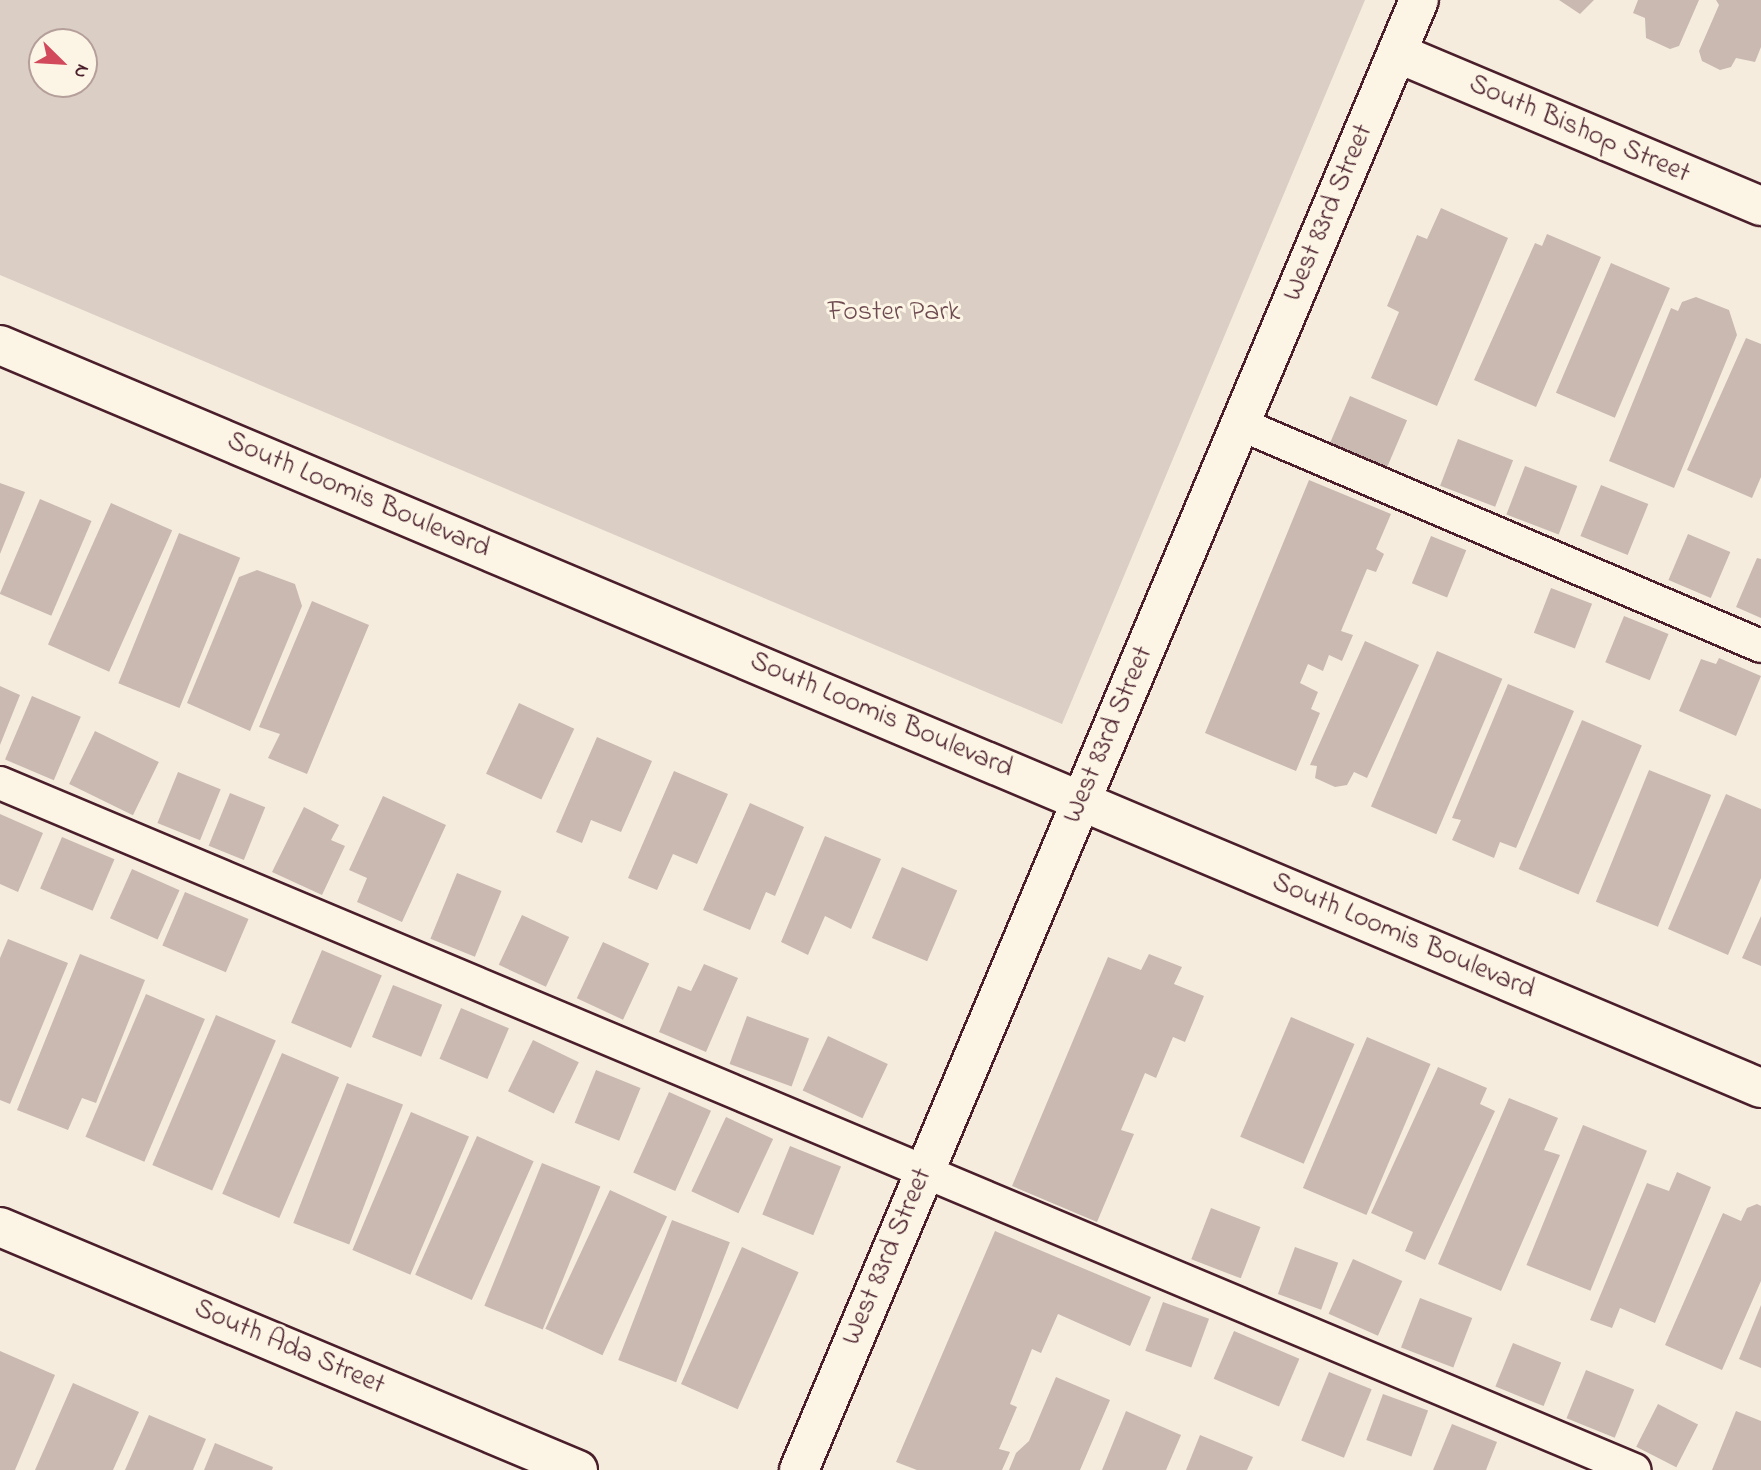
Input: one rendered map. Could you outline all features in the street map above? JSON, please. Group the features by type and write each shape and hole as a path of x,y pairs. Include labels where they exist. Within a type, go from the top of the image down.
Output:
{"street":[{"name":"West 83rd Street","path":"799,1470 1419,0"},
{"name":"South Bishop Street","path":"1396,53 1761,206"},
{"name":"South Loomis Boulevard","path":"0,345 1761,1088"},
{"name":"South Ada Street","path":"0,1227 578,1470"}],"lane":[{"path":"1240,424 1761,646"},
{"path":"0,783 1634,1470"}],"green space":[{"name":"Foster Park","path":"0,0 1365,0 1062,724 0,275"}],"building":[{"path":"1559,0 1594,0 1580,14"},
{"path":"1638,0 1699,0 1679,46 1670,49 1646,38 1645,18 1633,13"},
{"path":"1716,0 1761,0 1761,47 1755,62 1736,58 1731,67 1720,70 1702,61 1699,51 1719,5"},
{"path":"1441,208 1508,238 1437,406 1371,378 1399,312 1387,306 1417,235 1427,239"},
{"path":"1547,234 1601,257 1536,407 1474,380 1535,243 1542,246"},
{"path":"1611,263 1670,288 1615,418 1556,393"},
{"path":"1696,297 1729,310 1737,335 1674,488 1609,461 1671,308 1678,311 1682,302"},
{"path":"1746,338 1761,344 1761,477 1752,498 1687,470"},
{"path":"1350,396 1407,420 1386,469 1329,445"},
{"path":"1458,439 1513,460 1495,507 1440,486"},
{"path":"1525,466 1577,486 1559,535 1506,515"},
{"path":"1309,480 1391,514 1376,549 1384,554 1376,572 1367,569 1341,631 1353,635 1342,661 1329,655 1323,671 1308,664 1300,683 1318,692 1311,709 1320,713 1296,771 1205,733"},
{"path":"0,483 25,492 0,554"},
{"path":"1601,485 1648,504 1628,555 1580,536"},
{"path":"40,499 92,521 51,616 0,594"},
{"path":"111,503 172,530 109,672 48,645"},
{"path":"179,533 240,558 180,708 118,683"},
{"path":"1688,534 1730,552 1711,598 1668,580"},
{"path":"1431,536 1466,550 1447,598 1412,583"},
{"path":"1757,558 1761,559 1761,618 1736,607"},
{"path":"257,570 295,584 302,606 250,731 187,703 239,577"},
{"path":"1551,588 1592,604 1575,649 1534,633"},
{"path":"312,601 369,625 307,774 268,758 280,734 259,727"},
{"path":"1624,616 1669,634 1650,680 1605,662"},
{"path":"1365,641 1419,665 1367,778 1354,772 1347,785 1335,787 1315,778 1317,766 1310,765"},
{"path":"1437,651 1502,679 1436,834 1371,807"},
{"path":"1719,658 1761,676 1736,736 1679,711 1701,659 1716,664"},
{"path":"1508,684 1574,711 1516,848 1500,842 1494,858 1452,840 1461,820 1452,818"},
{"path":"0,686 20,695 0,745"},
{"path":"32,696 81,717 54,780 5,760"},
{"path":"519,703 574,729 541,799 486,774"},
{"path":"1582,720 1642,745 1579,895 1519,869"},
{"path":"95,731 159,762 133,815 69,784"},
{"path":"597,737 652,761 621,832 591,820 582,843 556,832"},
{"path":"1649,770 1711,795 1658,927 1596,902"},
{"path":"674,771 728,794 697,864 673,854 657,890 628,878"},
{"path":"178,772 221,789 200,840 157,823"},
{"path":"230,793 265,807 244,860 209,846"},
{"path":"1726,794 1761,809 1761,878 1728,955 1668,929"},
{"path":"383,796 446,825 402,922 357,902 367,878 349,870"},
{"path":"750,803 804,827 775,896 766,892 750,930 703,910"},
{"path":"304,807 339,825 331,840 345,846 322,895 272,872"},
{"path":"0,814 43,833 18,892 0,884"},
{"path":"825,836 881,859 851,929 825,916 808,955 781,942"},
{"path":"62,837 114,859 93,911 40,889"},
{"path":"902,867 957,890 927,961 872,938"},
{"path":"132,869 180,890 158,939 110,918"},
{"path":"457,873 502,891 475,957 430,939"},
{"path":"185,892 249,919 226,972 162,945"},
{"path":"522,915 569,937 546,987 499,965"},
{"path":"1761,916 1761,966 1742,958"},
{"path":"8,939 68,963 10,1104 0,1100 0,958"},
{"path":"603,942 649,964 623,1020 577,998"},
{"path":"322,950 382,975 351,1048 291,1023"},
{"path":"80,954 145,980 96,1103 82,1098 68,1130 17,1110"},
{"path":"1149,954 1182,967 1174,984 1204,996 1185,1042 1173,1037 1156,1078 1145,1073 1121,1130 1134,1134 1097,1222 1012,1186 1108,957 1141,970"},
{"path":"704,964 738,978 706,1052 659,1032 678,986 691,991"},
{"path":"393,985 442,1005 421,1057 372,1037"},
{"path":"146,994 205,1019 144,1162 85,1137"},
{"path":"461,1008 509,1028 487,1079 440,1059"},
{"path":"216,1015 276,1040 212,1190 152,1165"},
{"path":"747,1016 809,1039 792,1086 730,1064"},
{"path":"1291,1017 1355,1044 1304,1164 1240,1137"},
{"path":"828,1036 888,1064 862,1118 803,1090"},
{"path":"1367,1037 1431,1064 1366,1215 1303,1188"},
{"path":"533,1040 579,1062 554,1114 508,1091"},
{"path":"282,1053 339,1077 279,1218 222,1194"},
{"path":"1438,1067 1487,1088 1480,1104 1495,1111 1425,1260 1405,1251 1413,1232 1371,1213"},
{"path":"596,1070 641,1088 619,1141 575,1123"},
{"path":"347,1083 403,1105 349,1245 293,1223"},
{"path":"669,1092 711,1111 675,1191 633,1172"},
{"path":"1509,1098 1558,1118 1544,1150 1560,1155 1501,1291 1438,1264"},
{"path":"411,1112 469,1137 410,1275 352,1250"},
{"path":"726,1117 773,1139 738,1213 691,1191"},
{"path":"1583,1125 1647,1151 1590,1291 1526,1265"},
{"path":"477,1136 534,1161 472,1300 415,1275"},
{"path":"790,1146 841,1167 813,1235 762,1215"},
{"path":"542,1163 600,1187 543,1329 484,1306"},
{"path":"1677,1172 1711,1187 1655,1323 1620,1308 1612,1328 1590,1320 1647,1183 1669,1191"},
{"path":"610,1190 667,1217 602,1355 545,1329"},
{"path":"1757,1204 1761,1206 1761,1281 1722,1370 1665,1345 1723,1213 1741,1221 1747,1208"},
{"path":"1211,1208 1260,1227 1241,1278 1191,1259"},
{"path":"672,1220 730,1242 676,1382 618,1360"},
{"path":"995,1231 1151,1297 1130,1346 1058,1314 1041,1353 1032,1349 1010,1404 1017,1407 999,1449 1010,1452 1002,1470 917,1470 896,1462"},
{"path":"742,1247 799,1272 738,1409 681,1384"},
{"path":"1295,1247 1338,1263 1321,1310 1278,1294"},
{"path":"1353,1259 1402,1281 1378,1336 1329,1314"},
{"path":"1420,1298 1472,1318 1453,1368 1401,1347"},
{"path":"1163,1302 1209,1319 1191,1368 1145,1351"},
{"path":"1761,1305 1761,1368 1739,1359"},
{"path":"1234,1331 1299,1359 1279,1407 1214,1379"},
{"path":"1513,1343 1561,1362 1544,1406 1495,1387"},
{"path":"0,1351 55,1375 15,1470 0,1470"},
{"path":"1586,1370 1634,1389 1615,1438 1567,1418"},
{"path":"1329,1372 1372,1389 1344,1458 1301,1441"},
{"path":"1056,1377 1110,1400 1080,1470 1009,1470 1016,1453 1029,1441"},
{"path":"73,1383 139,1412 113,1470 35,1470"},
{"path":"1383,1394 1428,1410 1411,1456 1366,1440"},
{"path":"1658,1404 1698,1424 1676,1467 1636,1447"},
{"path":"1126,1411 1181,1435 1166,1470 1102,1470"},
{"path":"1736,1411 1761,1421 1761,1470 1712,1470"},
{"path":"149,1415 206,1439 193,1470 125,1470"},
{"path":"1452,1424 1497,1442 1486,1470 1433,1470"},
{"path":"1200,1435 1253,1457 1247,1470 1186,1470"},
{"path":"215,1443 273,1467 272,1470 204,1470"}]}
